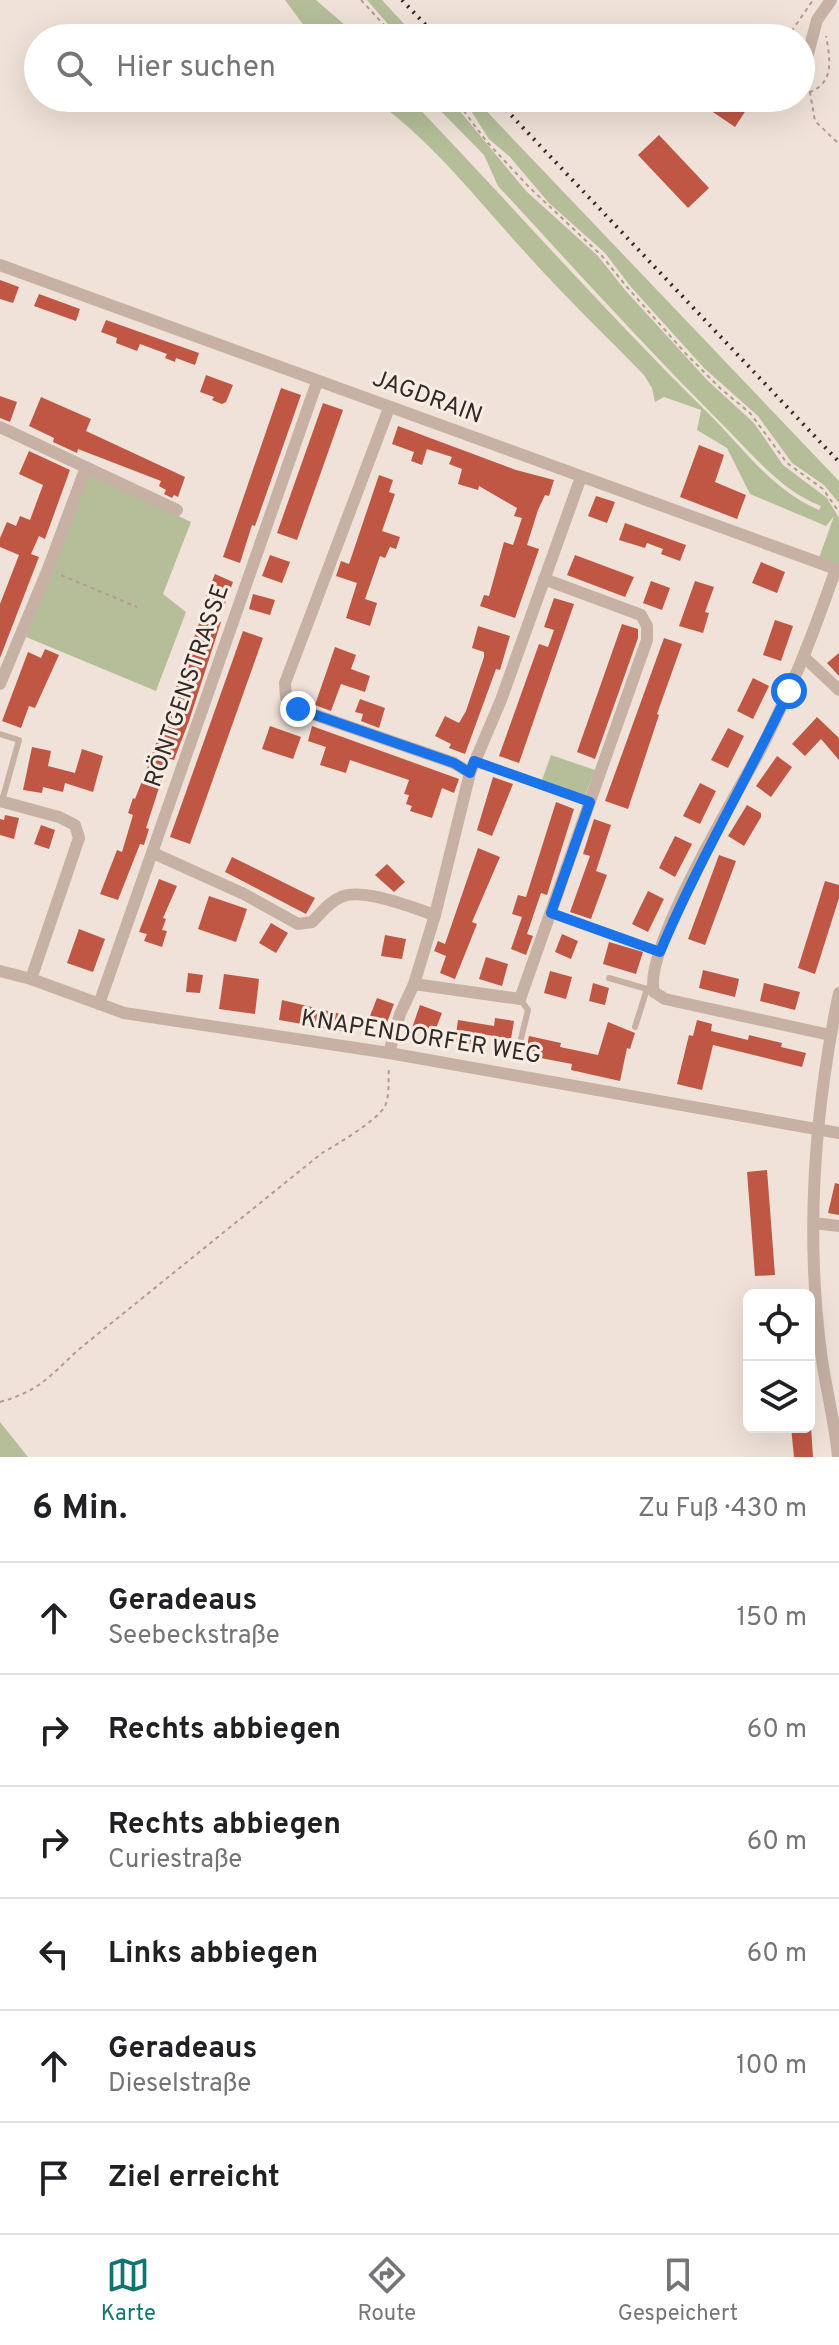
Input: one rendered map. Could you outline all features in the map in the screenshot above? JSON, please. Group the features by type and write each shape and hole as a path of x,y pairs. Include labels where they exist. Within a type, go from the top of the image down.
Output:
{"street":[{"path":"815,28 831,0"},
{"name":"JAGDRAIN","path":"0,265 838,570"},
{"name":"RÖNTGENSTRASSE","path":"99,1004 317,382"},
{"path":"389,408 285,683 286,697 298,709 472,767"},
{"path":"0,427 177,510"},
{"path":"0,684 86,467"},
{"path":"389,1053 435,915 472,767 501,700 581,477"},
{"path":"830,1035 665,999 650,988 660,952 687,887 761,750 804,657 838,570"},
{"path":"414,984 520,999 647,640 647,626 641,615 544,579"},
{"path":"804,657 839,690"},
{"path":"1,801 59,817 75,825 79,838 31,979"},
{"path":"153,853 233,889 298,924 312,922 343,895 370,896 435,915"},
{"name":"KNAPENDORFER WEG","path":"0,971 124,1013 389,1053 839,1133"},
{"path":"838,1457 822,1360 813,1183 830,1035 839,993"},
{"path":"814,1223 839,1226"}],"lane":[{"path":"0,734 19,740 1,801"},
{"path":"609,978 650,988 635,1027"},
{"path":"518,1051 528,1010 520,999"}],"path":[{"path":"361,0 383,24"},
{"path":"797,24 813,0"},
{"path":"815,89 825,82 830,69 825,30"},
{"path":"464,112 487,142 529,187 602,256 687,355 750,413 787,463 823,489 839,512"},
{"path":"813,112 815,121 839,144"},
{"path":"48,569 137,607"},
{"path":"472,767 590,802"},
{"path":"551,913 660,952"},
{"path":"0,1402 25,1395 42,1383 78,1350 322,1153 344,1141 385,1107 389,1053"}],"green space":[{"path":"285,0 316,0 344,24 303,24"},
{"path":"367,0 382,0 404,24 388,24"},
{"path":"390,112 422,112 758,466 786,491 819,510 821,506 778,480 754,457 498,186 484,155 442,112 461,112 526,191 598,256 708,381 754,423 783,465 827,498 839,518 839,566 819,558 834,516 826,526 750,494 727,448 697,430 701,410 664,397 655,402 652,388 644,375 553,283 434,151"},
{"path":"472,112 487,112 839,481 839,503 824,485 792,463 758,416 704,368 631,287 605,253 549,203 510,157 489,139"},
{"path":"89,473 191,522 163,594 186,612 156,691 26,637"},
{"path":"551,755 595,770 585,796 542,780"},
{"path":"0,1422 28,1457 0,1457"}],"building":[{"path":"713,112 745,112 735,127"},
{"path":"659,135 709,188 688,208 638,155"},
{"path":"0,280 19,287 13,303 0,299"},
{"path":"39,294 80,309 76,321 34,306"},
{"path":"106,320 199,353 195,365 176,358 175,362 165,358 167,354 140,344 137,351 116,343 117,338 101,332"},
{"path":"206,375 233,385 226,402 222,404 200,392"},
{"path":"281,388 301,395 240,563 223,557"},
{"path":"0,396 17,402 10,422 0,418"},
{"path":"41,397 91,419 86,431 185,477 178,497 164,494 166,490 159,486 161,481 78,449 77,453 29,426"},
{"path":"323,403 343,410 297,540 277,533"},
{"path":"398,426 516,470 554,480 549,496 545,495 538,510 527,545 539,549 515,618 480,606 484,595 489,596 504,542 513,545 522,518 514,516 517,508 479,486 478,490 458,484 462,469 449,464 452,457 427,449 422,465 411,461 414,452 392,444"},
{"path":"699,445 724,455 715,482 746,495 737,519 680,497"},
{"path":"29,451 70,470 45,539 39,536 31,554 39,557 0,658 0,604 19,555 0,547 0,538 7,522 16,526 20,516 30,520 43,485 19,474"},
{"path":"379,475 393,480 389,492 395,494 382,531 400,537 396,549 390,547 385,558 380,556 365,599 377,603 370,626 346,618 357,583 336,576 341,561 349,564"},
{"path":"596,496 615,502 607,523 588,516"},
{"path":"625,523 686,545 680,561 661,554 663,549 647,543 645,548 619,540"},
{"path":"270,555 290,562 282,583 262,576"},
{"path":"575,555 634,577 625,597 567,575"},
{"path":"761,562 785,572 777,593 752,583"},
{"path":"215,574 233,582 225,604 206,596"},
{"path":"651,581 670,588 662,610 643,603"},
{"path":"695,581 714,587 705,612 709,613 703,633 679,626"},
{"path":"253,594 275,600 270,615 249,609"},
{"path":"554,598 574,604 519,763 499,756 539,644 548,647 554,630 544,627"},
{"path":"202,615 221,622 189,721 158,791 144,845 140,844 118,900 100,894 117,850 122,852 133,815 128,813 133,798 148,766"},
{"path":"775,620 793,626 781,661 763,655"},
{"path":"622,624 638,629 638,638 595,759 577,752"},
{"path":"478,626 510,636 500,670 496,669 465,754 449,748 451,744 435,736 445,716 459,723 466,711 484,657 484,652 472,648"},
{"path":"243,631 263,638 190,844 170,837"},
{"path":"664,638 682,644 628,809 605,801"},
{"path":"335,647 356,655 351,669 370,676 365,692 341,684 331,711 315,705"},
{"path":"45,649 59,655 35,708 29,706 21,728 2,721 28,652 41,658"},
{"path":"839,653 839,676 827,663"},
{"path":"753,678 769,686 753,719 737,711"},
{"path":"360,699 385,708 379,728 361,721 363,714 355,712"},
{"path":"817,717 839,738 839,760 821,739 805,756 792,744"},
{"path":"270,726 301,737 293,759 262,749"},
{"path":"312,726 459,779 454,793 442,788 432,818 410,811 412,806 406,804 409,795 404,794 409,780 350,760 346,773 320,765 326,747 308,741"},
{"path":"728,728 744,736 728,768 711,760"},
{"path":"32,747 51,751 48,766 75,773 82,749 103,756 93,792 65,783 63,792 43,787 42,793 23,790"},
{"path":"777,756 792,767 771,797 756,786"},
{"path":"493,777 513,784 492,836 477,830"},
{"path":"700,783 716,791 700,824 683,816"},
{"path":"556,802 574,809 547,895 541,893 527,934 533,936 526,955 511,949 522,917 512,914 518,895 526,897"},
{"path":"747,805 761,813 761,817 744,846 728,836"},
{"path":"5,815 19,818 14,839 0,835 0,819 4,820"},
{"path":"594,819 611,825 596,871 607,875 591,919 570,912 590,856 583,854"},
{"path":"41,825 55,830 49,849 34,844"},
{"path":"675,836 692,844 675,877 659,868"},
{"path":"478,848 500,857 472,922 477,924 455,979 440,973 446,956 434,951 438,941 445,944"},
{"path":"719,855 736,861 705,945 688,939"},
{"path":"232,857 315,898 306,914 225,872"},
{"path":"387,864 405,882 394,892 375,875"},
{"path":"159,879 177,886 163,918 166,919 162,930 167,931 162,947 144,941 147,934 139,932"},
{"path":"825,881 839,885 839,898 815,974 798,968"},
{"path":"648,891 664,899 648,932 632,924"},
{"path":"209,896 247,909 236,942 198,929"},
{"path":"271,923 288,933 276,953 259,943"},
{"path":"79,929 105,939 93,972 67,963"},
{"path":"562,934 578,941 571,959 555,952"},
{"path":"385,935 406,939 402,959 381,956"},
{"path":"609,942 643,952 636,974 603,964"},
{"path":"486,957 508,964 502,986 479,979"},
{"path":"703,970 739,979 735,997 699,988"},
{"path":"550,971 572,977 566,999 544,993"},
{"path":"188,973 203,975 200,993 186,992"},
{"path":"224,974 259,979 255,1014 219,1009"},
{"path":"593,983 609,988 605,1005 589,1001"},
{"path":"764,983 800,992 795,1010 760,1001"},
{"path":"377,998 394,1004 385,1028 368,1021"},
{"path":"282,1000 345,1015 342,1031 279,1020"},
{"path":"420,1005 442,1013 433,1036 412,1028"},
{"path":"495,1018 514,1021 511,1039 476,1033 474,1045 455,1041 458,1020 494,1026"},
{"path":"697,1020 712,1024 711,1031 748,1040 749,1035 806,1053 802,1067 713,1045 702,1090 677,1084 689,1035 693,1036"},
{"path":"608,1022 635,1033 630,1049 627,1048 620,1081 571,1070 572,1064 525,1055 529,1036 598,1055"},
{"path":"767,1170 775,1275 755,1276 747,1172"},
{"path":"835,1183 839,1184 839,1215 828,1213"},
{"path":"792,1433 811,1433 813,1457 794,1457"}],"railway":[{"path":"402,0 425,24"},
{"path":"508,112 839,462"}],"route":[{"path":"298,709 454,763 470,773 474,761 590,802 551,913 660,952 687,887 789,691"}]}
